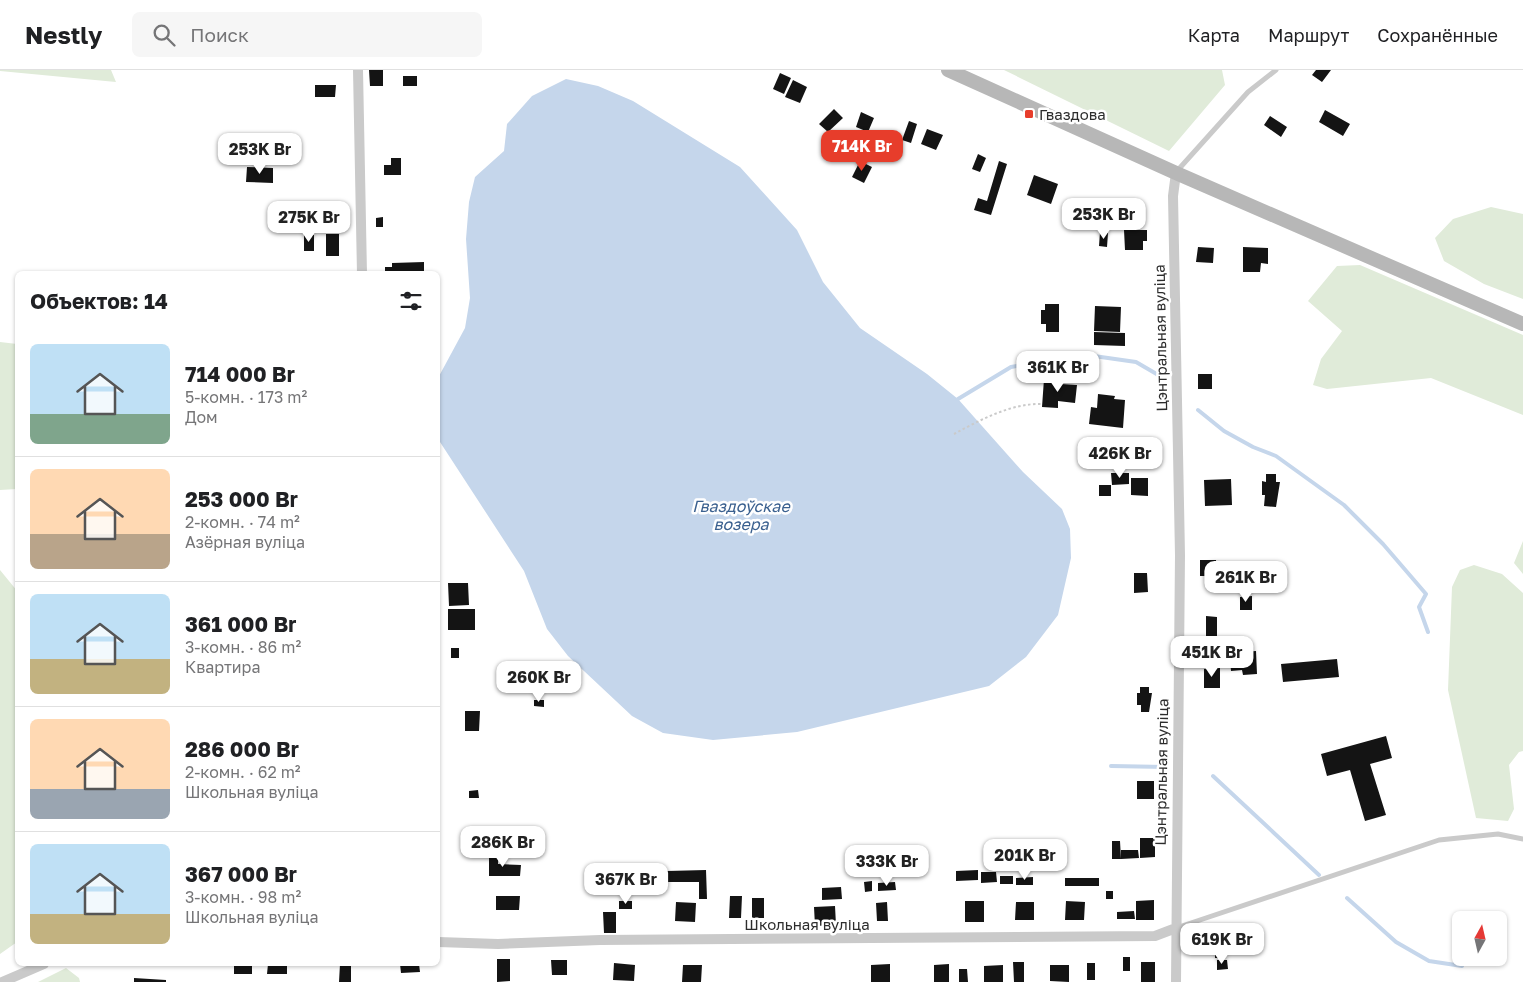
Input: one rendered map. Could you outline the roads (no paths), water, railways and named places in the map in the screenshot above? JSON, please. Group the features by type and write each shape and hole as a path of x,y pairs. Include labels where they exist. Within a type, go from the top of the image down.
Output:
{"street":[{"path":"358,70 362,271"},
{"path":"948,70 1176,173 1523,324"},
{"name":"Цэнтральная вуліца","path":"1176,173 1174,196 1180,545 1176,982"},
{"name":"Школьная вуліца","path":"440,942 498,944 610,940 1155,936 1176,928"},
{"path":"2,982 38,966"}],"lane":[{"path":"1176,173 1248,92 1276,70"},
{"path":"1176,928 1439,840 1498,834 1523,839"}],"water":[{"name":"Гваздоўскае возера","path":"566,79 598,86 633,101 740,167 797,230 823,282 860,328 927,374 958,399 1023,472 1062,509 1070,529 1071,558 1058,615 1026,657 989,686 797,732 713,740 663,733 632,716 568,656 547,629 524,571 440,442 440,374 465,328 470,298 466,239 469,202 475,177 504,151 507,124 532,96"}],"waterway":[{"path":"958,399 1011,367 1080,354 1136,362 1160,376"},
{"path":"1198,410 1224,431 1253,447 1276,456 1344,505 1383,544 1426,594 1419,607 1428,632"},
{"path":"1111,766 1166,767"},
{"path":"1213,776 1319,875"},
{"path":"1347,898 1396,942 1429,961 1452,964"}],"place":[{"name":"Гваздова","path":"1029,114"}]}
